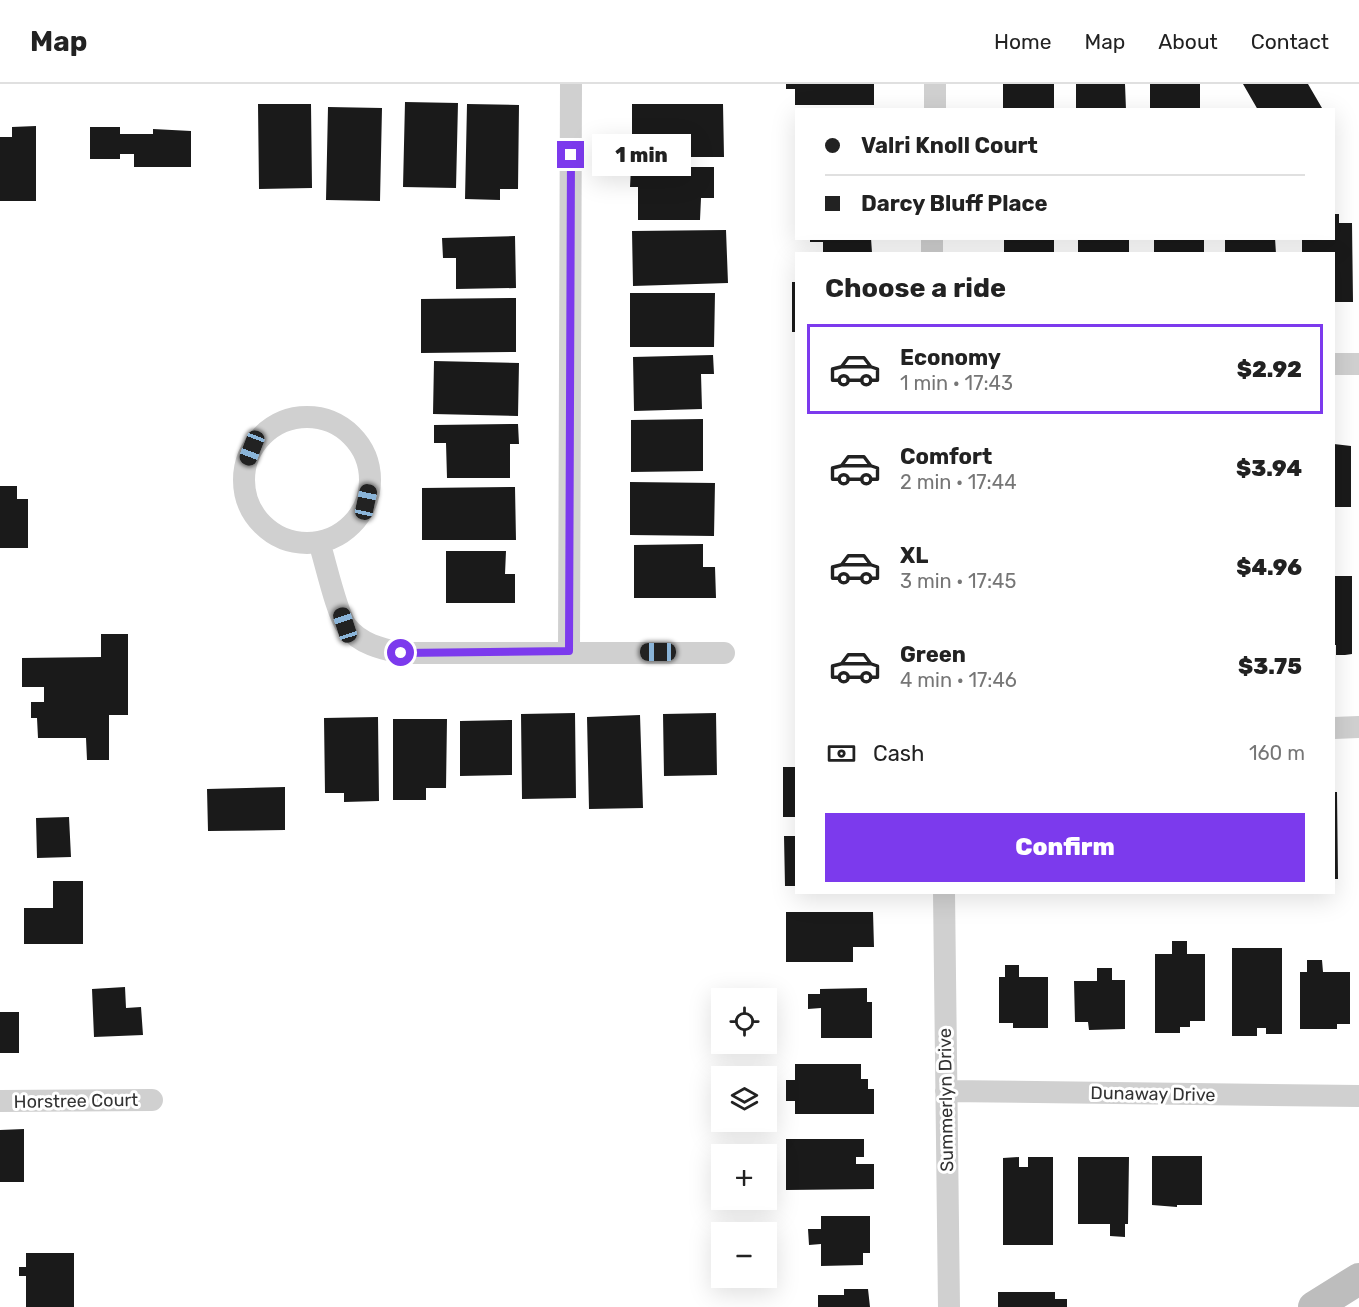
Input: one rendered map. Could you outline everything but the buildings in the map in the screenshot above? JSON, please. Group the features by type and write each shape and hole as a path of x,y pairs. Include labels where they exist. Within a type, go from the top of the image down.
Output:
{"street":[{"path":"569,651 571,84"},
{"path":"935,84 935,108"},
{"path":"1335,364 1359,364"},
{"path":"303,416 324,418 343,428 358,442 368,461 370,482 366,502 355,521 339,534 319,542 298,542 279,536 270,530 262,524 250,508 244,488 244,467 252,448 274,426 303,416"},
{"path":"319,542 345,625 356,636 379,648 401,653 569,651 724,653"},
{"path":"1335,728 1359,727"},
{"name":"Summerlyn Drive","path":"944,894 949,1307"},
{"name":"Dunaway Drive","path":"946,1091 1359,1096"},
{"name":"Horstree Court","path":"0,1101 152,1100"},
{"path":"1314,1307 1359,1279"}],"route":[{"path":"401,653 569,651 571,155"}]}
